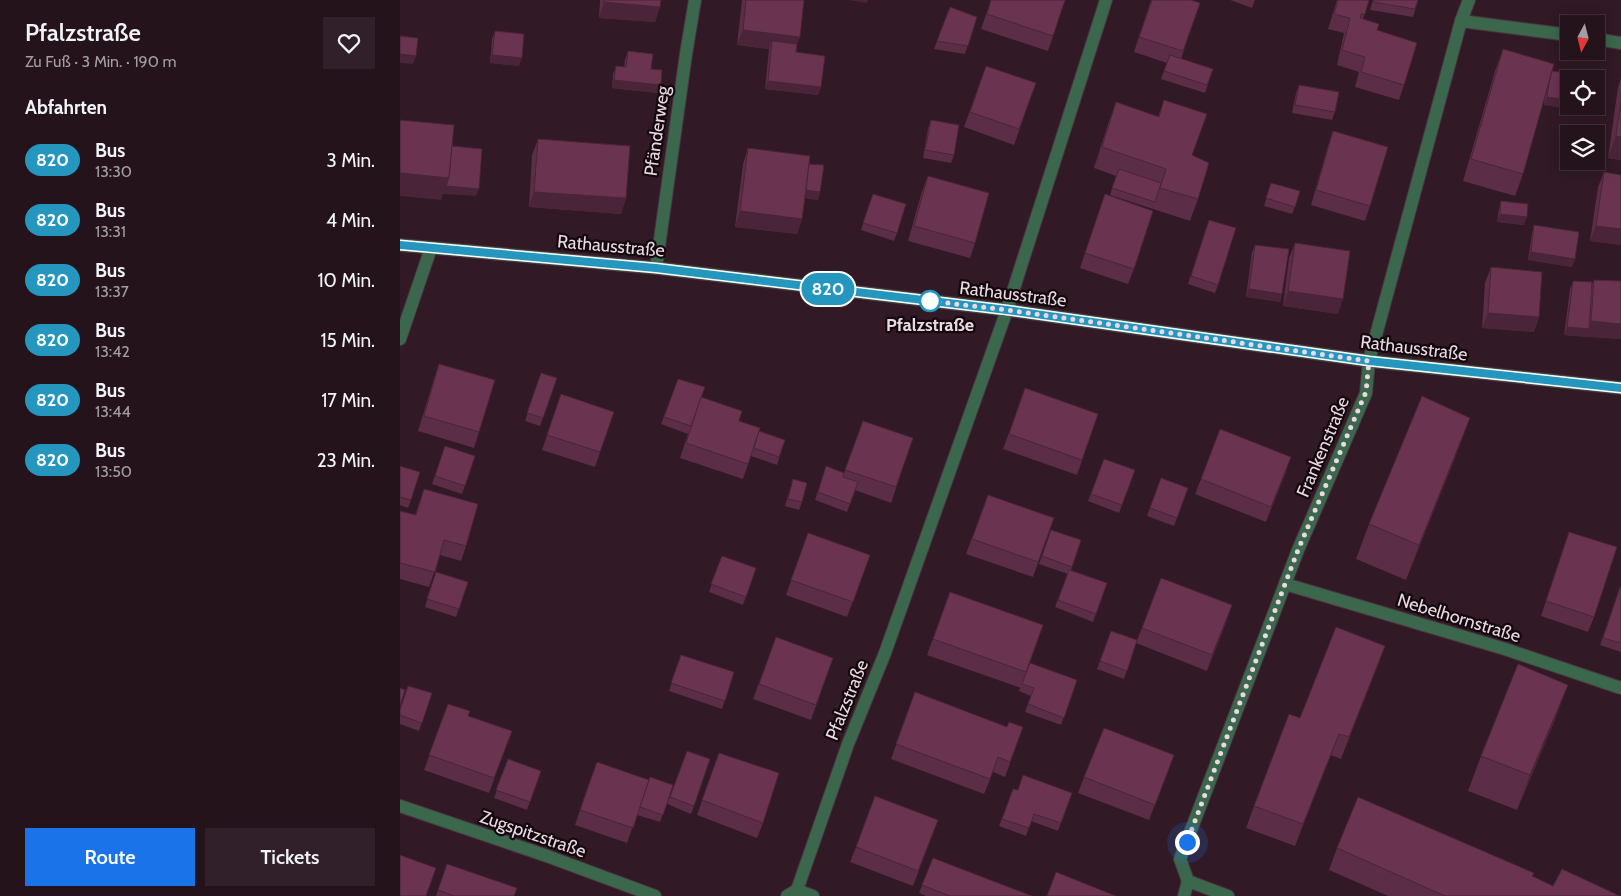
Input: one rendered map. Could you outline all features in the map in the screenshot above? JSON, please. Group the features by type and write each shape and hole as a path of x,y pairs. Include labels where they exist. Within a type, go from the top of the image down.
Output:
{"street":[{"name":"Pfänderweg","path":"656,268 695,0"},
{"name":"Pfalzstraße","path":"792,893 848,744 885,653 1007,310 1106,0"},
{"name":"Frankenstraße","path":"1188,881 1180,859 1285,584 1366,392 1369,361 1461,20 1469,0"},
{"path":"1461,20 1560,35"},
{"path":"1605,40 1621,43"},
{"name":"Rathausstraße","path":"400,245 656,268 1007,310 1369,361 1621,388"},
{"path":"400,338 431,248"},
{"name":"Nebelhornstraße","path":"1285,584 1505,649 1621,688"},
{"name":"Zugspitzstraße","path":"400,806 655,896"},
{"path":"1184,896 1188,881 1228,896"},
{"path":"792,893 813,896"}],"building":[{"path":"604,0 661,0 660,7 604,2"},
{"path":"746,0 804,0 800,37 743,30"},
{"path":"991,0 1065,0 1053,36 987,14"},
{"path":"1152,0 1191,0 1200,3 1183,51 1139,37"},
{"path":"1338,0 1369,0 1365,14 1361,14 1360,18 1379,24 1377,30 1417,43 1404,85 1361,72 1365,57 1342,50 1350,18 1334,14"},
{"path":"1374,0 1418,0 1415,9 1373,2"},
{"path":"950,7 977,17 968,46 937,41"},
{"path":"495,31 524,34 522,58 492,55"},
{"path":"400,36 418,38 416,56 400,54"},
{"path":"772,41 797,44 796,52 825,56 821,87 768,81"},
{"path":"1503,49 1554,64 1523,174 1471,159"},
{"path":"628,51 653,54 651,69 662,70 661,85 614,80 616,66 626,67"},
{"path":"1170,55 1213,69 1207,85 1164,71"},
{"path":"986,66 1036,83 1019,129 970,112"},
{"path":"1552,71 1560,72 1560,99 1547,97"},
{"path":"1299,85 1339,92 1335,112 1295,105"},
{"path":"1164,100 1207,114 1192,155 1209,163 1198,199 1160,188 1166,169 1102,147 1116,102 1159,117"},
{"path":"1621,101 1621,137 1616,136"},
{"path":"400,120 454,125 449,178 400,173"},
{"path":"931,120 959,125 954,155 925,150"},
{"path":"1333,131 1388,147 1370,206 1316,190"},
{"path":"538,139 630,146 626,198 534,192"},
{"path":"452,146 482,149 479,189 446,186 449,178"},
{"path":"748,148 810,156 802,219 740,211"},
{"path":"809,164 824,165 820,192 806,190"},
{"path":"1119,169 1161,183 1155,202 1112,188"},
{"path":"1604,172 1621,175 1621,229 1596,226"},
{"path":"928,176 989,193 975,243 914,226"},
{"path":"1271,183 1300,191 1295,207 1266,198"},
{"path":"873,194 906,204 897,233 863,223"},
{"path":"1105,194 1153,211 1134,269 1085,253"},
{"path":"1501,201 1528,204 1527,217 1500,214"},
{"path":"1209,220 1236,228 1218,285 1191,276"},
{"path":"1534,225 1579,232 1575,259 1531,252"},
{"path":"1295,243 1350,251 1343,299 1288,291"},
{"path":"1255,245 1289,249 1282,294 1249,289"},
{"path":"1491,267 1542,272 1539,317 1488,313"},
{"path":"1594,280 1621,281 1621,324 1591,321"},
{"path":"1573,281 1592,282 1589,329 1567,327"},
{"path":"439,364 495,380 479,432 424,416"},
{"path":"541,373 557,378 543,418 527,413"},
{"path":"678,379 705,387 691,426 664,417"},
{"path":"1025,388 1098,414 1082,460 1009,434"},
{"path":"561,394 614,412 600,452 547,435"},
{"path":"1422,396 1470,418 1419,545 1369,524"},
{"path":"701,397 742,411 739,421 760,428 748,464 686,443"},
{"path":"863,421 913,438 896,487 845,470"},
{"path":"1220,429 1291,457 1271,507 1201,479"},
{"path":"759,431 785,440 779,457 754,448"},
{"path":"445,446 475,456 465,486 435,476"},
{"path":"1104,459 1135,470 1122,505 1091,494"},
{"path":"400,466 420,472 411,500 400,497"},
{"path":"826,466 844,473 843,477 858,482 850,504 818,492"},
{"path":"1161,478 1188,488 1177,518 1150,508"},
{"path":"793,479 807,483 802,502 788,499"},
{"path":"424,489 478,504 466,546 444,540 435,572 400,563 400,511 416,515"},
{"path":"988,495 1054,518 1038,562 972,539"},
{"path":"1051,530 1081,540 1072,567 1042,556"},
{"path":"1569,532 1617,547 1594,617 1546,601"},
{"path":"808,533 870,555 853,602 791,580"},
{"path":"722,556 756,568 746,597 711,584"},
{"path":"1069,570 1107,583 1096,614 1058,600"},
{"path":"436,572 468,582 459,609 427,599"},
{"path":"1161,578 1232,605 1212,655 1142,628"},
{"path":"1621,587 1621,643 1603,638"},
{"path":"950,592 1043,625 1026,672 933,639"},
{"path":"1336,627 1385,646 1349,737 1339,734 1303,824 1254,806 1289,714 1300,718"},
{"path":"1111,631 1137,640 1127,671 1100,661"},
{"path":"776,637 833,658 816,705 759,684"},
{"path":"681,655 734,672 725,701 671,683"},
{"path":"1030,663 1077,680 1064,718 1028,704 1034,688 1022,684"},
{"path":"1518,664 1568,685 1530,775 1481,756"},
{"path":"408,686 432,693 422,723 400,715"},
{"path":"400,688 405,690 400,706"},
{"path":"915,692 1007,727 1009,722 1023,727 1010,762 998,757 990,779 896,744"},
{"path":"448,704 470,711 468,716 512,731 494,778 429,755"},
{"path":"1104,728 1174,755 1155,805 1084,777"},
{"path":"687,751 710,759 694,806 670,797"},
{"path":"719,753 779,773 763,823 702,800"},
{"path":"508,759 541,771 530,802 496,790"},
{"path":"597,762 649,780 633,828 580,810"},
{"path":"1023,775 1072,793 1061,823 1034,814 1029,828 1002,819 1013,789 1018,790"},
{"path":"650,777 673,785 663,815 640,807"},
{"path":"875,796 938,820 918,871 856,847"},
{"path":"1358,797 1534,873 1532,876 1553,886 1562,869 1620,896 1445,896 1337,848"},
{"path":"400,855 436,868 426,896 400,896"},
{"path":"933,858 1032,896 950,896 922,885"},
{"path":"447,864 517,888 514,896 454,896 438,890"},
{"path":"1056,872 1116,896 1047,896"}],"bus line":[{"name":"820","path":"400,245 656,268 1007,310 1369,361 1621,388"}],"place":[{"name":"Pfalzstraße","path":"930,301"}],"route":[{"path":"930,301 1007,310 1369,361 1366,392 1298,550 1187,842"}]}
